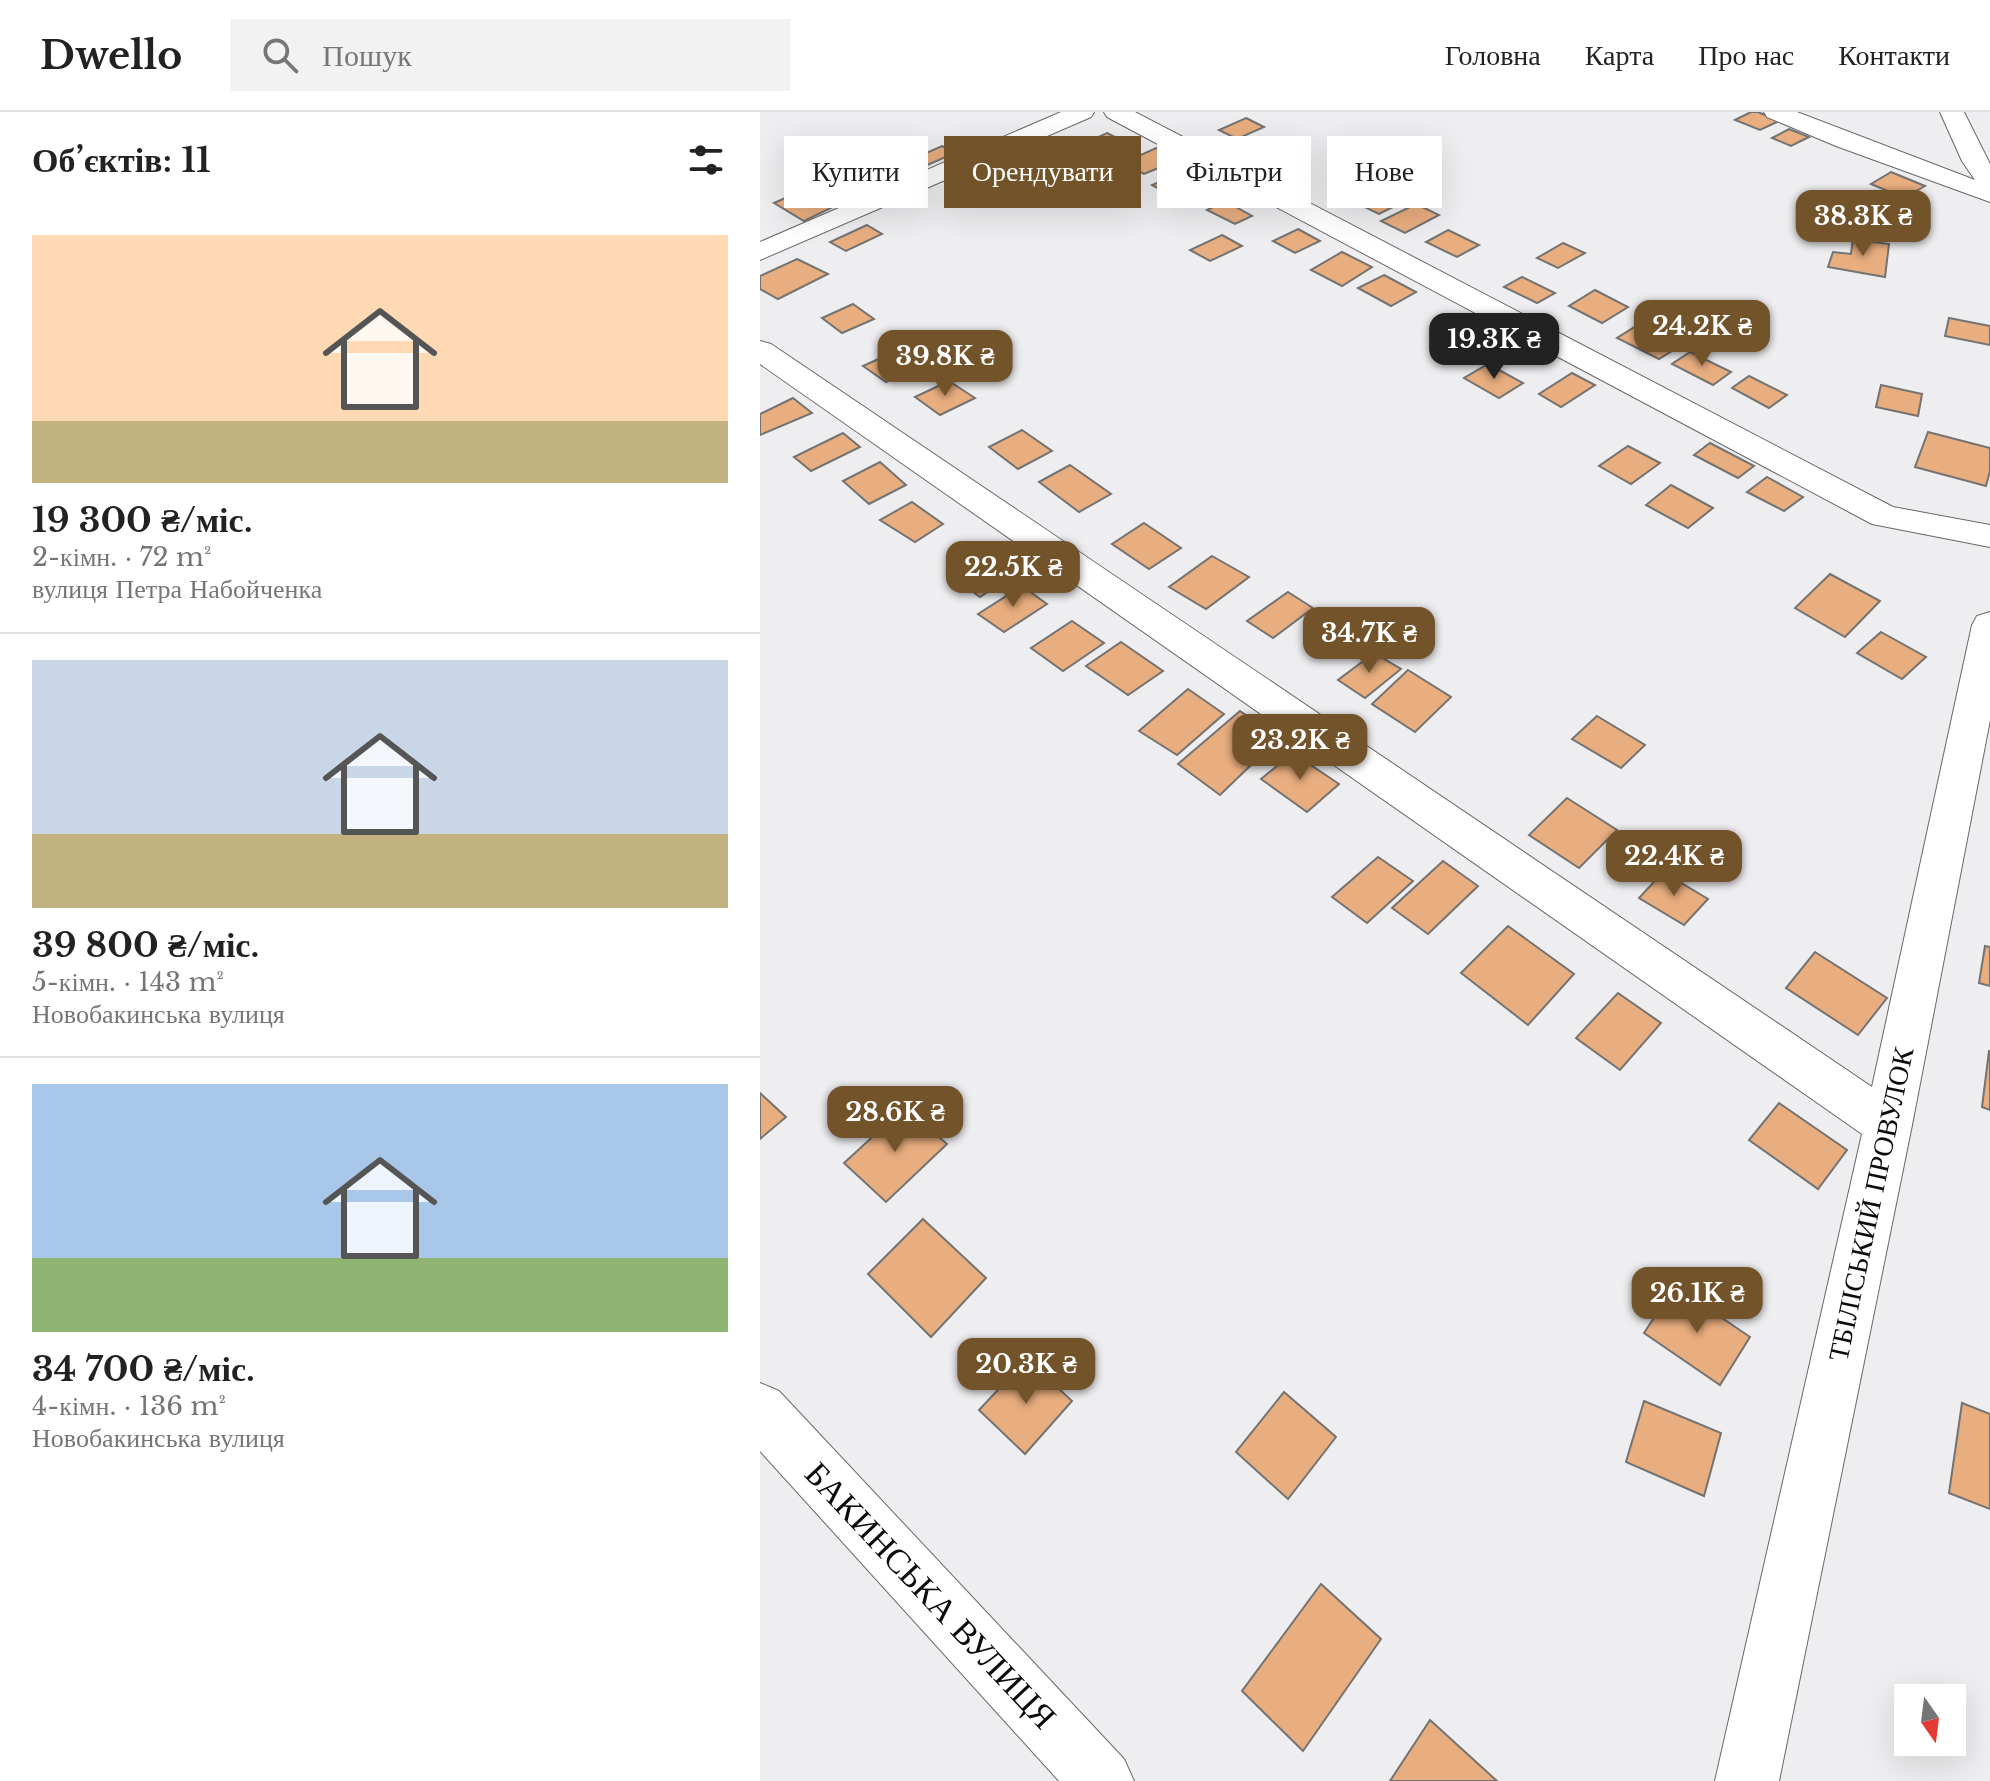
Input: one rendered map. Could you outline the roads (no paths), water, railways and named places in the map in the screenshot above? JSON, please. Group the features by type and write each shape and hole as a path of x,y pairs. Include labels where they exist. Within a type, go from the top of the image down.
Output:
{"street":[{"path":"760,252 1082,112"},
{"path":"1116,112 1884,516 1990,536"},
{"path":"1776,112 1990,194"},
{"path":"1952,112 1975,161 1990,182"},
{"path":"760,350 1888,1125"},
{"name":"ТБІЛІСЬКИЙ ПРОВУЛОК","path":"1747,1781 1888,1125 1990,625"},
{"name":"БАКИНСЬКА ВУЛИЦЯ","path":"760,1410 1102,1781"}]}
